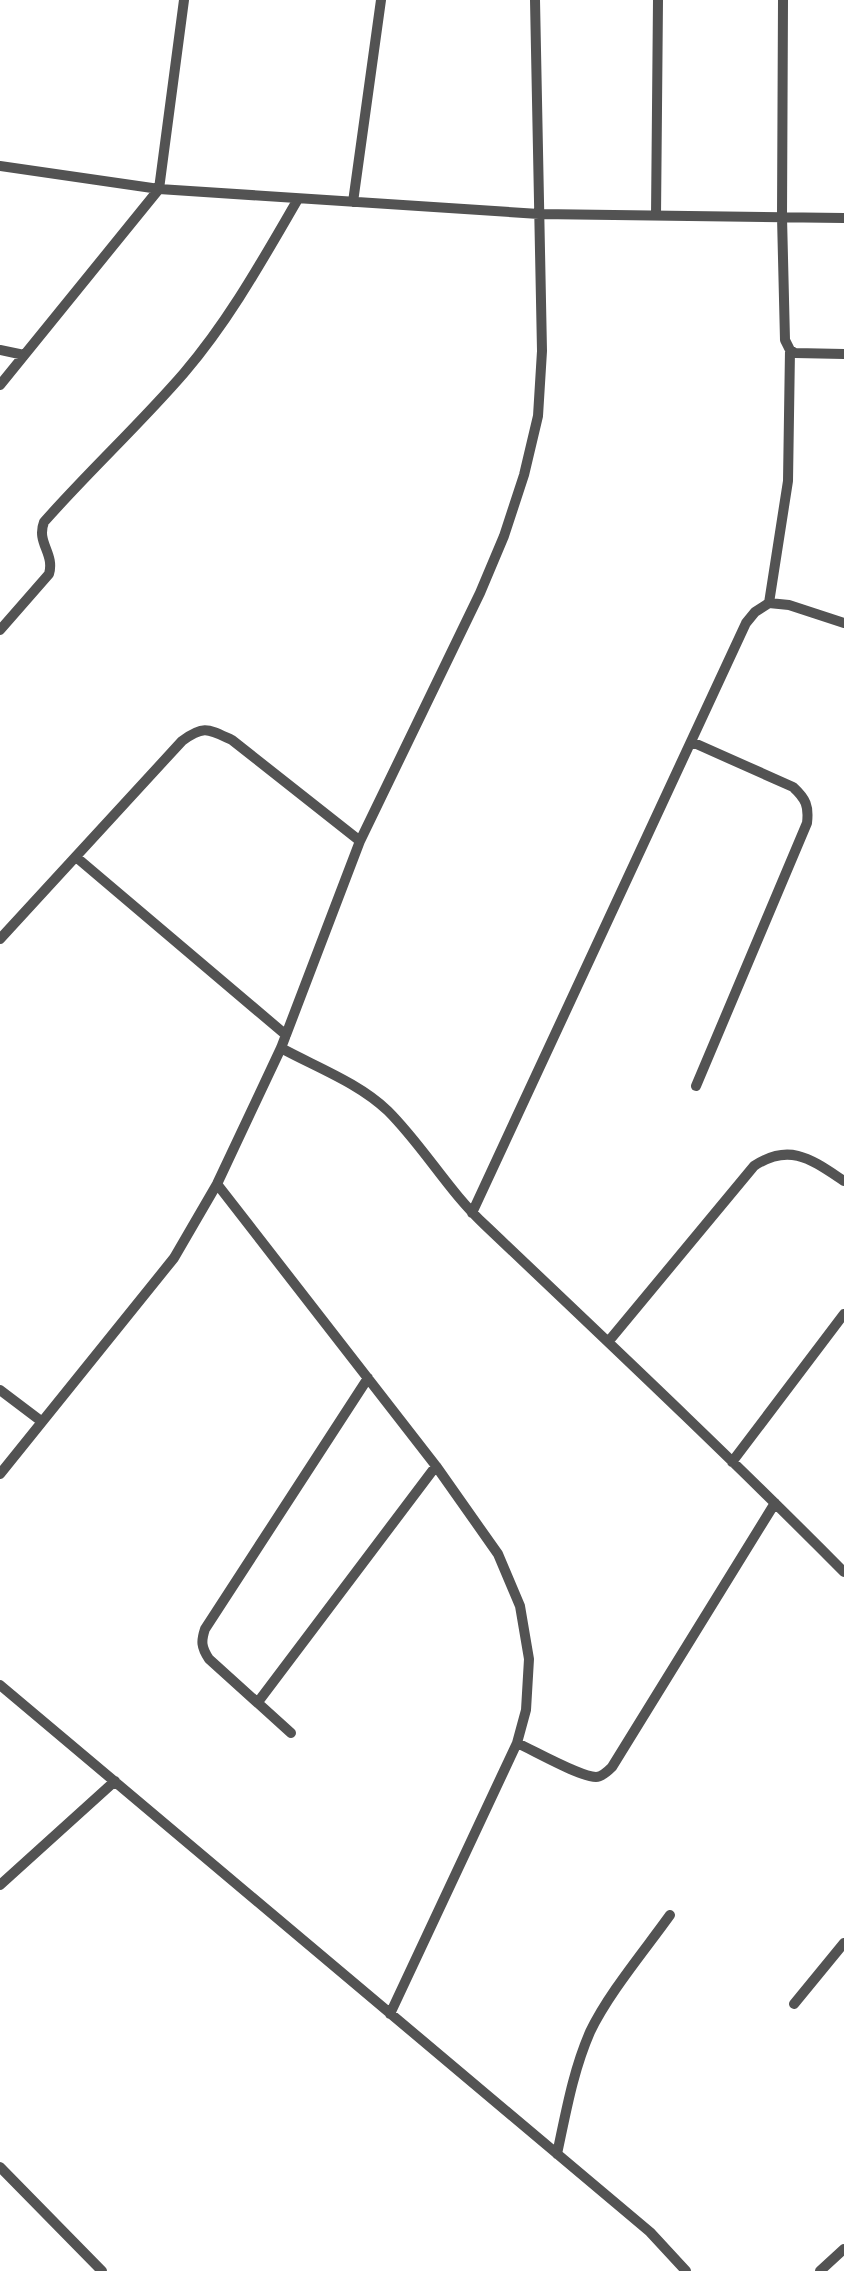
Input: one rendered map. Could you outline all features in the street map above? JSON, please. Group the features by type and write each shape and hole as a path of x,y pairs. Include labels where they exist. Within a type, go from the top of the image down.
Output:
{"street":[{"path":"0,384 159,188 184,0"},
{"path":"352,202 381,0"},
{"path":"0,1474 174,1258 217,1184 281,1048 360,841 480,592 504,536 524,475 538,416 542,351 535,0"},
{"path":"656,216 658,0"},
{"path":"769,603 788,481 790,350 785,340 782,217 783,0"},
{"path":"0,166 159,188 539,214 844,218"},
{"path":"0,630 49,574 52,564 41,537 44,522 184,373 242,296 298,199"},
{"path":"0,350 24,355"},
{"path":"790,350 803,354 844,354"},
{"path":"472,1213 746,623 755,612 769,603 789,605 844,623"},
{"path":"0,939 182,741 196,731 211,730 232,740 360,841"},
{"path":"692,742 793,787 805,797 809,809 807,823 696,1086"},
{"path":"76,857 286,1035"},
{"path":"281,1048 359,1089 386,1110 417,1143 472,1213 775,1503 844,1572"},
{"path":"608,1342 754,1166 768,1156 797,1155 818,1164 844,1182"},
{"path":"217,1184 436,1466 498,1554 520,1606 529,1659 526,1710 517,1742 390,2014"},
{"path":"732,1462 844,1314"},
{"path":"291,1733 209,1658 202,1649 201,1640 205,1629 368,1378"},
{"path":"0,1390 41,1421"},
{"path":"258,1702 436,1466"},
{"path":"517,1742 596,1777 604,1774 612,1767 775,1503"},
{"path":"0,1685 650,2232 686,2271"},
{"path":"0,1886 114,1781"},
{"path":"557,2154 574,2076 591,2030 670,1914"},
{"path":"794,2004 844,1943"},
{"path":"0,2166 102,2271"},
{"path":"820,2271 844,2249"}]}
